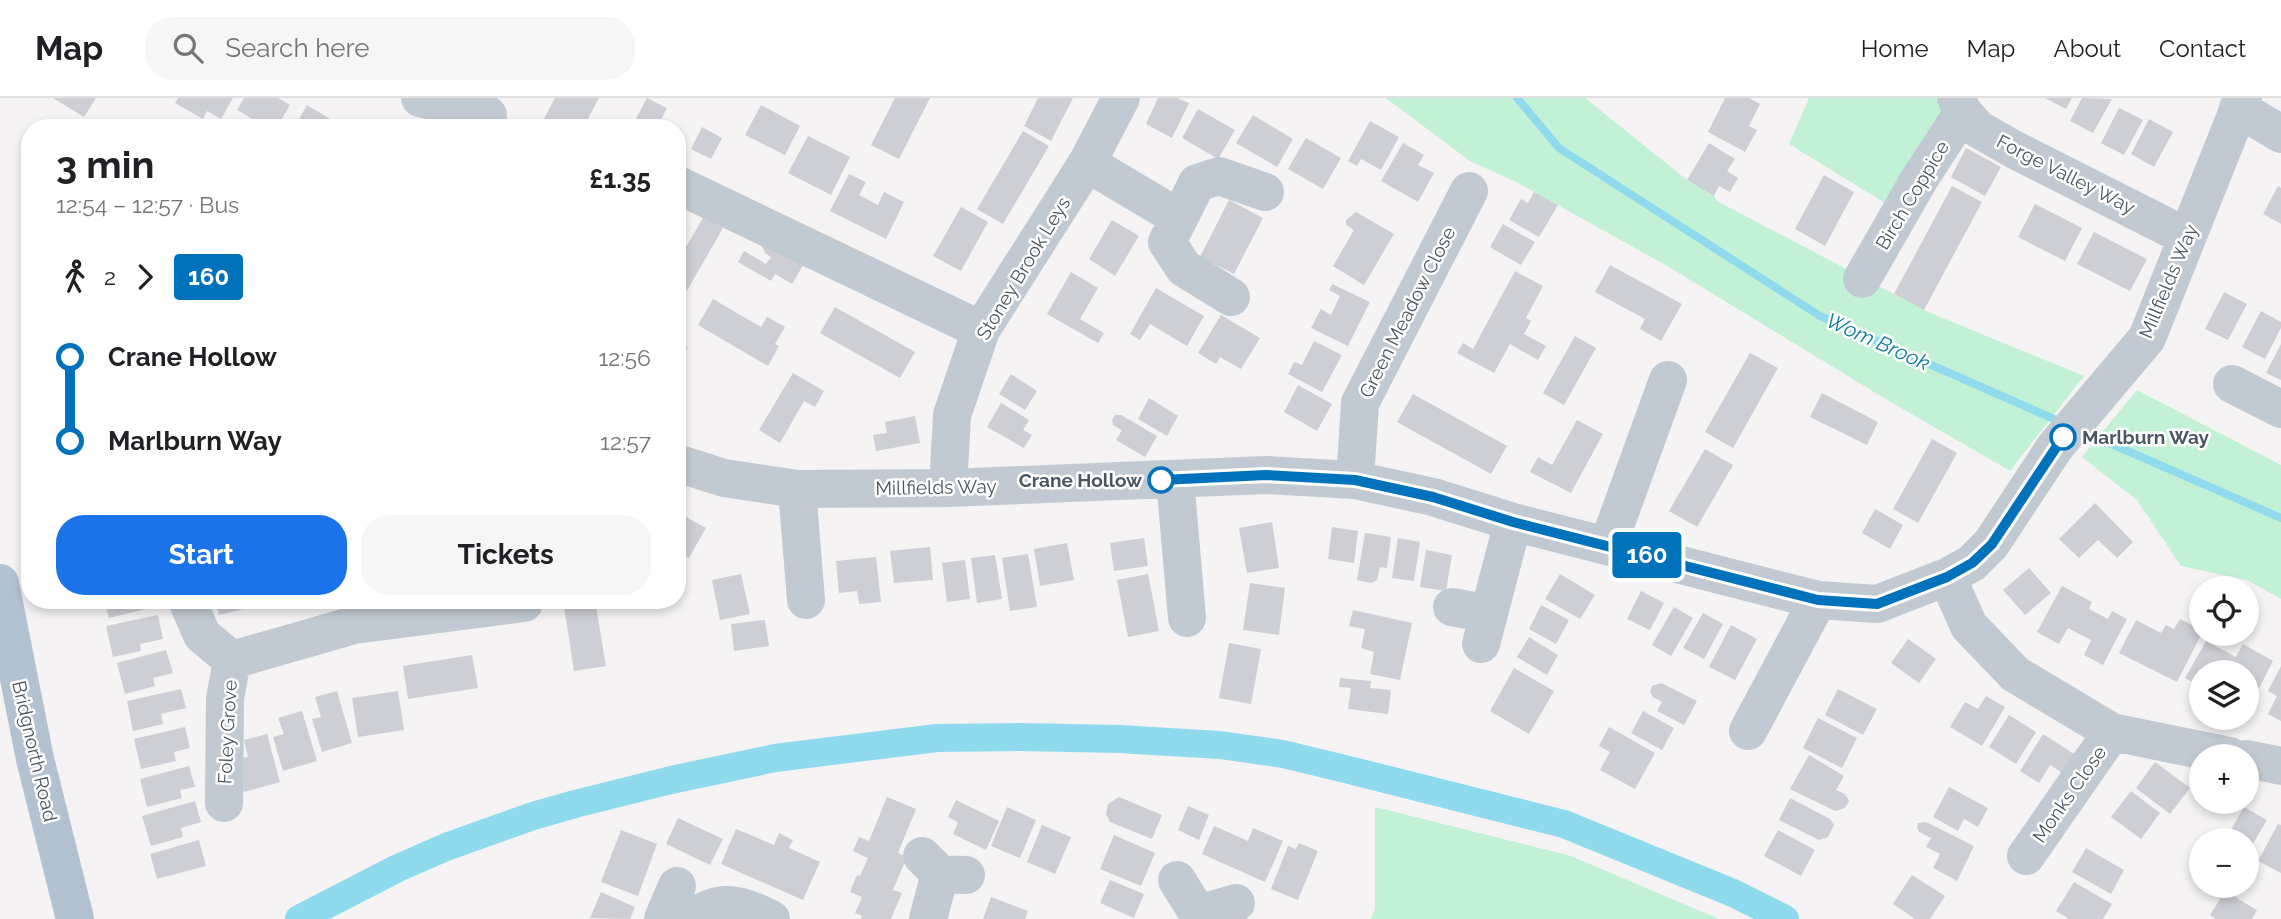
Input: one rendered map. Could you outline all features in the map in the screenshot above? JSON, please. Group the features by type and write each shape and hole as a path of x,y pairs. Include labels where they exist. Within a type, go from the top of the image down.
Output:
{"main road":[{"name":"Bridgnorth Road","path":"0,583 35,759 75,919"}],"street":[{"path":"420,98 489,114"},
{"name":"Stoney Brook Leys","path":"948,488 952,415 981,330 1087,163 1121,98"},
{"path":"2240,103 2281,134"},
{"name":"Millfields Way","path":"686,466 724,478 797,489 948,488 1266,475 1355,480 1433,497 1513,522 1818,600 1877,604 1947,577 1972,563 1992,544 2055,447 2147,338 2240,103"},
{"name":"Forge Valley Way","path":"1959,105 1978,129 2188,237"},
{"name":"Birch Coppice","path":"1862,279 1959,105"},
{"path":"1087,163 1173,230 1184,268 1231,297"},
{"path":"1173,230 1197,183 1219,176 1265,192"},
{"path":"686,189 981,330"},
{"name":"Green Meadow Close","path":"1355,480 1360,403 1469,191"},
{"path":"1608,545 1668,380"},
{"path":"2232,384 2281,409"},
{"path":"1175,479 1195,593"},
{"path":"797,489 806,600"},
{"path":"1452,607 1485,629 1513,522"},
{"path":"1947,577 1969,626 2015,674 2112,732 2189,748"},
{"path":"1748,731 1755,689 1818,600"},
{"name":"Foley Grove","path":"191,609 202,635 232,660"},
{"name":"Foley Grove","path":"232,660 353,613 421,609"},
{"name":"Foley Grove","path":"224,803 225,685 232,660"},
{"name":"Monks Close","path":"2026,856 2112,732"},
{"path":"2259,762 2281,766"},
{"path":"928,919 943,868"},
{"path":"1177,880 1197,916 1236,903"},
{"path":"677,908 730,904 747,907 771,919"}],"green space":[{"path":"1386,98 1585,98 1717,201 1928,312 2084,376 2010,471 1669,267 1518,183 1470,161"},
{"path":"1809,98 1936,98 1947,117 1918,146 1906,177 1890,206 1789,144"},
{"path":"2137,390 2281,465 2281,599 2259,587 2259,576 2228,576 2181,566 2137,500 2082,457"},
{"path":"1375,807 1571,856 1719,919 1371,919 1375,909"}],"building":[{"path":"53,98 96,98 84,117"},
{"path":"178,98 233,98 221,119 207,111 203,119 175,103"},
{"path":"244,98 278,98 290,105 281,119 252,119 237,110"},
{"path":"555,98 599,98 588,119 544,119"},
{"path":"647,98 667,108 662,119 636,119"},
{"path":"895,98 930,98 899,159 871,145"},
{"path":"1038,98 1073,98 1051,141 1024,126"},
{"path":"1158,98 1177,98 1189,103 1172,138 1146,124"},
{"path":"1725,98 1749,98 1760,104 1749,126 1757,130 1745,152 1708,132"},
{"path":"2045,98 2072,98 2066,109"},
{"path":"2082,98 2112,99 2093,133 2070,121"},
{"path":"307,105 330,119 299,119"},
{"path":"761,105 800,126 785,155 745,135"},
{"path":"2119,108 2143,120 2124,155 2101,143"},
{"path":"1198,109 1235,130 1218,159 1182,138"},
{"path":"1253,115 1293,139 1277,167 1236,143"},
{"path":"2149,119 2173,132 2154,167 2131,154"},
{"path":"1370,121 1399,137 1381,170 1361,159 1357,166 1348,161"},
{"path":"702,127 722,138 711,159 691,149"},
{"path":"1023,131 1049,146 1003,224 977,209"},
{"path":"808,136 850,157 831,195 788,173"},
{"path":"1306,138 1341,158 1323,189 1288,169"},
{"path":"1403,143 1424,155 1418,165 1434,173 1418,202 1381,181"},
{"path":"1709,143 1735,159 1727,171 1738,178 1730,192 1719,186 1714,196 1687,180"},
{"path":"1966,148 2001,167 1985,196 1951,177"},
{"path":"849,174 866,182 859,195 878,205 884,192 904,202 886,239 830,211"},
{"path":"1824,175 1854,192 1825,246 1795,229"},
{"path":"1952,186 1982,202 1924,310 1894,294"},
{"path":"2278,186 2281,188 2281,224 2263,214"},
{"path":"1534,192 1558,205 1539,237 1509,220 1521,199 1528,203"},
{"path":"1229,200 1263,218 1234,274 1200,257"},
{"path":"2035,204 2082,228 2065,261 2018,237"},
{"path":"961,207 988,222 961,271 933,256"},
{"path":"1356,212 1394,234 1364,285 1333,266 1354,230 1346,225 1346,220"},
{"path":"704,216 723,228 686,292 686,247"},
{"path":"1112,220 1139,236 1115,276 1089,259"},
{"path":"1503,224 1535,242 1521,265 1490,247"},
{"path":"2094,232 2147,259 2130,291 2077,264"},
{"path":"765,241 806,260 792,284 775,274 771,281 738,262 744,251 766,264 771,257 762,247"},
{"path":"1610,265 1682,304 1661,341 1640,329 1645,319 1595,292"},
{"path":"1515,271 1543,286 1526,318 1531,321 1524,334 1546,346 1538,360 1510,344 1494,373 1457,353 1463,343 1473,349"},
{"path":"1071,272 1098,288 1080,319 1104,333 1098,343 1047,314"},
{"path":"1332,284 1370,302 1348,346 1311,328 1321,309 1331,315 1340,296 1329,290"},
{"path":"1156,288 1204,316 1187,346 1150,324 1140,340 1130,334"},
{"path":"2224,292 2247,304 2228,340 2205,329"},
{"path":"713,299 761,327 767,317 785,327 775,344 779,346 768,366 698,325"},
{"path":"835,307 915,352 900,378 820,333"},
{"path":"2261,311 2281,322 2281,328 2265,359 2242,347"},
{"path":"1221,315 1260,338 1241,369 1220,357 1216,364 1198,353"},
{"path":"1575,336 1596,348 1564,405 1543,393"},
{"path":"1314,341 1342,355 1322,392 1288,374 1294,362 1302,365"},
{"path":"2281,344 2281,380 2266,373"},
{"path":"1750,353 1778,368 1733,448 1705,432"},
{"path":"793,373 824,391 815,407 804,401 780,443 759,430"},
{"path":"1011,374 1037,391 1025,410 999,394"},
{"path":"1298,385 1332,404 1317,431 1284,412"},
{"path":"1822,393 1878,422 1867,445 1810,417"},
{"path":"1413,394 1507,446 1491,474 1397,422"},
{"path":"1149,398 1178,416 1167,436 1138,419"},
{"path":"1001,403 1029,420 1023,430 1032,435 1024,448 987,427"},
{"path":"1115,415 1121,415 1157,436 1145,457 1116,440 1122,430 1113,425"},
{"path":"915,416 920,443 876,451 873,435 887,433 885,422"},
{"path":"1577,420 1603,434 1571,493 1530,472 1538,457 1552,465"},
{"path":"1932,439 1957,453 1918,523 1893,509"},
{"path":"1705,449 1733,465 1697,527 1669,511"},
{"path":"2095,503 2133,542 2117,558 2098,540 2079,558 2059,539"},
{"path":"1875,509 1903,525 1890,549 1862,533"},
{"path":"686,517 706,528 689,558 686,556"},
{"path":"1272,522 1279,568 1247,573 1239,528"},
{"path":"1332,527 1358,531 1354,563 1328,559"},
{"path":"1365,533 1391,537 1387,568 1380,567 1377,580 1371,583 1357,580"},
{"path":"1144,538 1148,566 1114,571 1110,543"},
{"path":"1398,538 1420,542 1414,581 1392,578"},
{"path":"1067,543 1074,580 1040,586 1034,549"},
{"path":"930,547 933,580 894,583 890,551"},
{"path":"1426,550 1452,555 1446,591 1420,587"},
{"path":"1028,554 1037,607 1010,611 1002,558"},
{"path":"995,555 1002,599 977,603 971,558"},
{"path":"876,557 881,602 859,604 857,591 839,593 836,561"},
{"path":"965,560 970,599 947,602 942,563"},
{"path":"2029,568 2051,593 2025,615 2003,590"},
{"path":"741,574 750,614 720,620 712,580"},
{"path":"1148,574 1159,631 1128,637 1117,580"},
{"path":"1560,574 1595,595 1580,619 1545,599"},
{"path":"1250,583 1285,588 1279,635 1243,630"},
{"path":"2062,586 2092,602 2089,609 2108,619 2112,611 2127,619 2103,665 2084,655 2091,640 2068,628 2059,644 2037,632"},
{"path":"1641,591 1664,603 1650,630 1627,619"},
{"path":"1541,605 1569,620 1556,644 1529,629"},
{"path":"1674,607 1693,618 1671,656 1652,645"},
{"path":"106,609 146,609 109,618"},
{"path":"218,609 244,609 219,615"},
{"path":"564,609 596,609 606,666 574,671"},
{"path":"1353,610 1412,623 1400,680 1370,674 1374,652 1361,648 1365,629 1349,626"},
{"path":"1703,613 1723,624 1704,659 1683,648"},
{"path":"158,615 163,639 140,644 141,651 113,657 106,626"},
{"path":"2180,619 2189,624 2189,646 2195,646 2177,682 2119,653 2136,620 2161,633 2166,625 2174,629"},
{"path":"765,620 769,646 734,651 731,624"},
{"path":"1731,625 1757,639 1735,680 1709,667"},
{"path":"1529,637 1558,655 1547,675 1517,657"},
{"path":"1908,639 1936,659 1919,683 1891,663"},
{"path":"1229,643 1261,649 1251,704 1219,698"},
{"path":"2203,646 2215,646 2236,657 2242,646 2247,646 2273,661 2259,688 2259,660 2195,660"},
{"path":"166,650 173,673 153,678 155,686 125,694 117,663"},
{"path":"472,655 478,688 408,699 403,666"},
{"path":"2281,666 2281,721 2268,714 2277,696 2268,691"},
{"path":"1514,668 1554,691 1529,734 1490,711"},
{"path":"1340,678 1371,681 1370,688 1391,690 1388,714 1348,709 1351,688 1339,687"},
{"path":"1661,683 1697,701 1684,725 1657,711 1662,702 1650,692 1652,686"},
{"path":"181,689 186,708 161,714 163,724 133,731 127,701"},
{"path":"1838,689 1877,709 1863,735 1825,715"},
{"path":"337,691 352,743 322,752 312,719 321,717 315,697"},
{"path":"398,691 404,730 358,737 352,698"},
{"path":"1986,696 2005,707 1982,746 1950,727 1965,702 1978,709"},
{"path":"302,711 317,761 283,771 273,737 284,734 278,718"},
{"path":"1643,711 1674,728 1662,750 1631,733"},
{"path":"2009,715 2036,732 2016,764 1989,747"},
{"path":"1818,718 1857,738 1842,768 1803,748"},
{"path":"185,727 190,748 174,752 176,761 141,769 134,739"},
{"path":"1609,727 1655,753 1635,789 1600,770 1610,752 1599,746"},
{"path":"267,734 280,782 244,792 235,760 248,757 244,740"},
{"path":"2043,734 2079,757 2067,776 2050,765 2039,783 2020,771"},
{"path":"1809,755 1844,776 1836,790 1845,794 1849,801 1845,808 1835,811 1790,789"},
{"path":"2155,762 2189,789 2170,814 2136,788"},
{"path":"189,766 195,787 180,790 182,798 147,807 140,779"},
{"path":"1949,787 1988,808 1978,827 1964,819 1958,831 1933,817"},
{"path":"2131,791 2160,813 2141,839 2111,817"},
{"path":"887,797 916,809 898,853 907,857 893,890 902,893 891,919 861,919 862,916 855,913 862,897 850,892 868,858 853,851 859,837 869,841"},
{"path":"1119,797 1162,815 1152,839 1110,822 1106,814 1108,804"},
{"path":"1790,798 1830,819 1834,825 1828,837 1819,840 1779,820"},
{"path":"956,800 999,821 986,850 953,834 958,822 948,817"},
{"path":"195,801 201,822 181,828 183,837 151,846 142,816"},
{"path":"1188,806 1209,815 1199,840 1178,830"},
{"path":"1007,807 1036,820 1020,858 991,846"},
{"path":"2240,814 2256,814 2267,820 2259,834 2259,828 2232,828"},
{"path":"678,818 723,839 710,865 666,844"},
{"path":"1926,822 1974,846 1957,881 1933,868 1940,854 1926,847 1931,838 1917,828 1918,823"},
{"path":"2278,824 2281,825 2281,873 2259,859"},
{"path":"1042,825 1071,837 1055,874 1027,862"},
{"path":"1214,826 1248,841 1253,828 1283,841 1265,882 1202,854"},
{"path":"736,829 774,845 779,833 793,840 789,848 820,862 803,900 721,864"},
{"path":"621,830 657,844 638,896 601,882"},
{"path":"1778,830 1815,850 1801,876 1764,856"},
{"path":"1114,835 1155,853 1141,886 1100,869"},
{"path":"199,840 206,866 157,879 150,854"},
{"path":"1299,843 1318,851 1298,900 1271,889 1288,846 1296,849"},
{"path":"2086,848 2124,870 2111,894 2072,872"},
{"path":"1912,875 1945,896 1930,919 1915,919 1893,904"},
{"path":"1110,880 1144,894 1134,918 1100,903"},
{"path":"2074,882 2112,904 2103,919 2069,919 2056,911"},
{"path":"601,892 635,907 630,919 590,918"},
{"path":"991,897 1028,911 1025,919 983,919"},
{"path":"2221,898 2237,898 2257,910 2252,919 2216,919 2210,915"}],"waterway":[{"name":"Wom Brook","path":"1517,98 1559,148 1820,316 2063,423"},
{"name":"Wom Brook","path":"2082,431 2281,518"},
{"path":"299,919 398,868 446,847 575,804 775,758 937,738 1021,737 1220,745 1283,754 1564,824 1733,893 1785,919"}],"bus line":[{"name":"160","path":"1161,480 1266,475 1355,480 1433,497 1513,522 1818,600 1877,604 1947,577 1972,563 1992,544 2063,437"}],"place":[{"name":"Marlburn Way","path":"2063,437"},
{"name":"Crane Hollow","path":"1161,480"}]}
